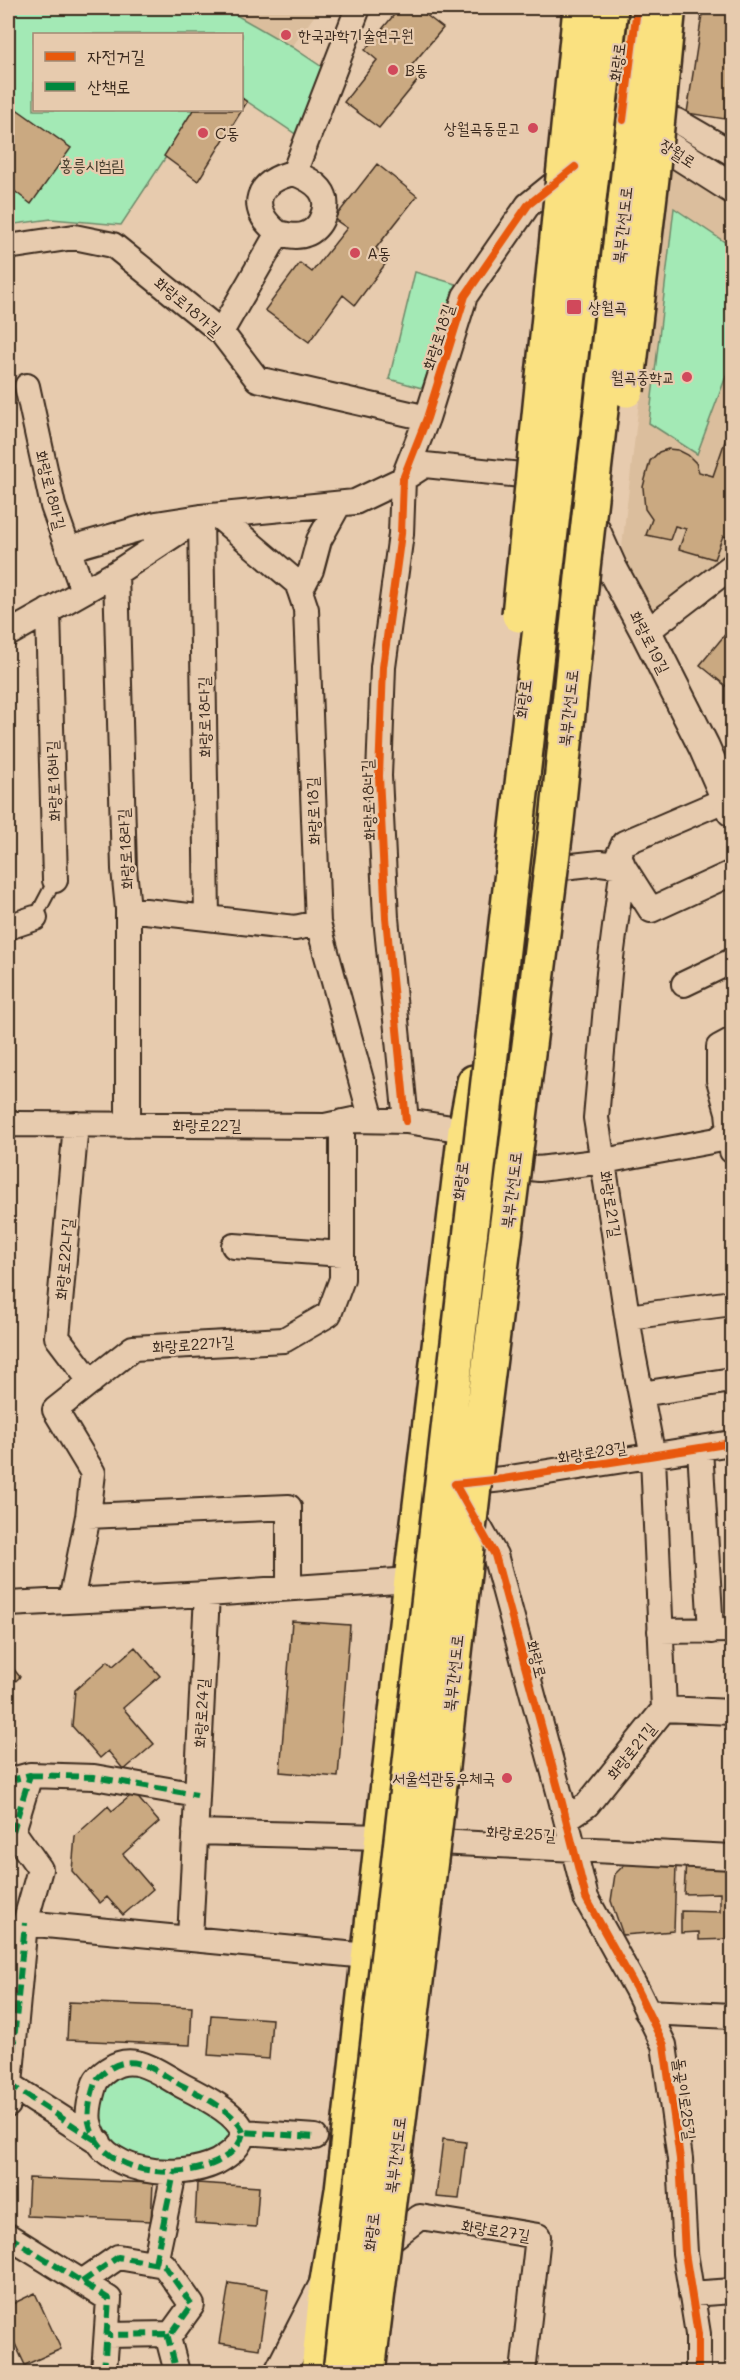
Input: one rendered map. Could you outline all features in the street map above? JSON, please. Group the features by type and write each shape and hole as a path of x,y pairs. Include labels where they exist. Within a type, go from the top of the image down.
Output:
{"main road":[{"path":"526,742 512,681 580,8"},
{"name":"화랑로","path":"354,2373 455,1484 487,1226 502,1165 533,870 563,481 575,167 592,8"},
{"name":"북부간선도로","path":"340,2373 611,8"},
{"name":"화랑로","path":"318,2373 327,2281 342,2190 367,1956 465,1130 563,481 623,120 637,8"},
{"name":"북부간선도로","path":"368,2373 474,1486 557,821 582,568 646,8"},
{"path":"557,821 588,680 612,512 652,178 669,8"}],"street":[{"path":"294,172 358,8"},
{"path":"623,120 660,118 677,121 732,153"},
{"name":"장월로","path":"623,120 732,188"},
{"name":"화랑로18길","path":"403,479 427,418 465,296 528,206 575,167"},
{"path":"294,172 309,178 326,198 326,209 320,223 307,234 294,236 278,233 262,217 259,206 267,183 280,175 294,172"},
{"path":"221,332 278,233"},
{"name":"화랑로18가길","path":"8,247 74,237 113,245 221,332 257,379 427,418"},
{"name":"화랑로18마길","path":"27,386 53,506 83,591"},
{"path":"68,549 156,524 355,502 403,479 425,465 563,481"},
{"name":"화랑로18나길","path":"403,479 401,534 383,667 379,776 386,918 406,1121"},
{"name":"화랑로19길","path":"563,481 646,632 704,747 730,805 624,843 619,854 622,866"},
{"path":"300,591 311,570 320,540 339,504"},
{"path":"8,634 210,517"},
{"path":"210,517 297,583 300,591"},
{"name":"화랑로18다길","path":"207,917 210,517"},
{"path":"646,632 732,566"},
{"name":"화랑로18라길","path":"116,573 124,869 128,909 128,1125"},
{"name":"화랑로18길","path":"300,591 306,609 318,923 372,1120"},
{"name":"화랑로18바길","path":"48,611 56,880"},
{"path":"533,870 600,863 622,866 651,910 732,873"},
{"name":"화랑로21길","path":"566,1819 587,1805 664,1709 653,1457 596,1118 609,973 622,866"},
{"path":"128,909 295,928 318,923"},
{"name":"화랑로18바길","path":"8,927 35,918"},
{"path":"684,984 732,961"},
{"path":"502,1165 539,1169 604,1161 732,1136 719,1080 726,1043"},
{"name":"화랑로22길","path":"8,1126 76,1124 325,1126 353,1120 372,1120 406,1121 465,1130"},
{"name":"화랑로22가길","path":"70,1601 93,1473 55,1410 133,1348 284,1340 328,1314 342,1279 342,1122"},
{"name":"화랑로22나길","path":"76,1124 57,1337 91,1382"},
{"path":"234,1246 342,1254"},
{"path":"628,1317 732,1303"},
{"path":"641,1394 732,1380"},
{"name":"화랑로23길","path":"455,1484 653,1457 732,1443"},
{"path":"660,1631 722,1630 700,1449"},
{"name":"화랑로","path":"455,1484 495,1555 573,1850"},
{"path":"87,1516 289,1507 289,1588"},
{"path":"8,1604 207,1594 411,1580"},
{"name":"화랑로24길","path":"190,1939 207,1594"},
{"path":"664,1709 732,1712"},
{"path":"99,2142 89,2124 88,2114 94,2083 117,2063 136,2062 165,2073 202,2094 235,2119 243,2132 242,2139 229,2156 202,2169 161,2173 132,2166 114,2157 99,2142 9,2083 25,1923 40,1869 10,1830 19,1778 94,1776 197,1795"},
{"path":"195,1832 381,1837"},
{"name":"화랑로25길","path":"416,1840 732,1857"},
{"name":"돌곶이로25길","path":"573,1850 586,1898 664,2045 680,2159 685,2253 698,2334 698,2373"},
{"path":"25,1923 367,1956"},
{"path":"647,2012 732,2016"},
{"path":"243,2132 315,2137"},
{"path":"154,2263 174,2173"},
{"name":"화랑로27길","path":"368,2258 420,2217 538,2236 523,2373"},
{"path":"8,2236 109,2299 104,2373"},
{"path":"82,2282 118,2257 164,2265 192,2305 171,2334 106,2335"},
{"path":"280,2373 327,2281"},
{"path":"691,2294 732,2291"},
{"path":"167,2334 177,2373"}],"lane":[{"name":"화랑로18바길","path":"35,918 56,880"}],"shaded area":[{"name":"한국과학기술연구원","path":"224,8 320,8 292,47"},
{"name":"월곡중학교","path":"669,147 732,188 732,566 646,632 618,581"}],"green space":[{"name":"홍릉시험림","path":"8,8 224,8 292,47 331,73 306,141 243,99 243,33 33,33 33,111 196,111 121,225 51,219 8,225"},
{"path":"674,208 732,247 732,360 697,454 649,423"},
{"path":"415,272 459,285 422,388 389,379"},
{"path":"117,2063 174,2080 242,2139 229,2156 141,2168 93,2132 92,2093"}],"building":[{"name":"B동","path":"395,8 430,8 425,14 443,28 411,66 422,75 379,128 344,102 377,60 365,50 398,10"},
{"path":"703,8 732,8 732,80 725,119 687,113"},
{"path":"8,103 71,148 31,204 8,186"},
{"name":"C동","path":"192,111 241,111 198,181 164,156"},
{"name":"A동","path":"377,164 417,196 376,248 389,259 355,305 343,295 309,342 265,310 300,263 312,272 347,228 334,219"},
{"path":"732,421 732,538 723,536 714,559 679,549 686,529 675,526 670,540 646,535 652,519 645,509 643,487 650,461 659,452 668,449 678,450 688,455 696,463 699,472 713,476"},
{"path":"732,626 732,691 700,665"},
{"path":"292,1621 350,1625 338,1777 280,1772"},
{"path":"135,1647 160,1676 123,1708 154,1744 124,1770 108,1751 100,1758 72,1726 75,1690 108,1661 113,1666"},
{"path":"8,1662 20,1677 8,1688"},
{"path":"8,1736 15,1744 8,1750"},
{"path":"134,1793 159,1822 123,1854 153,1889 123,1915 107,1897 100,1903 72,1871 75,1836 108,1806 112,1811"},
{"path":"686,1861 732,1864 732,1939 699,1940 699,1932 681,1933 681,1911 720,1912 720,1893 684,1894"},
{"path":"627,1862 676,1865 674,1931 623,1935 611,1901 615,1874"},
{"path":"69,2002 192,2007 190,2045 67,2040"},
{"path":"211,2015 272,2019 269,2059 208,2055"},
{"path":"443,2139 466,2142 459,2199 436,2197"},
{"path":"29,2178 153,2183 151,2221 27,2216"},
{"path":"197,2183 259,2187 256,2227 195,2223"},
{"path":"229,2283 268,2289 259,2349 219,2343"},
{"path":"35,2293 61,2349 25,2365 8,2329 8,2306"}],"marked path":[{"path":"30,1775 94,1777 197,1795"},
{"path":"8,1781 30,1775 13,1831"},
{"path":"8,2105 25,1923"},
{"path":"243,2132 234,2118 218,2105 138,2063 128,2062 109,2069 100,2076 94,2086 89,2122 96,2140 108,2153 124,2163 142,2169 162,2172 182,2171 217,2162 237,2146 243,2132 315,2137"},
{"path":"9,2084 97,2141"},
{"path":"155,2263 174,2173"},
{"path":"8,2236 109,2299 104,2372"},
{"path":"82,2282 118,2257 164,2265 192,2305 171,2334 107,2335"},
{"path":"167,2334 177,2372"}],"cycle path":[{"path":"623,120 637,8"},
{"path":"406,1121 386,918 379,776 383,667 401,534 403,479 427,418 465,296 528,205 575,167"},
{"path":"698,2372 698,2334 685,2253 680,2159 664,2045 637,1990 586,1898 495,1555 455,1484 503,1479 732,1443"}],"place":[{"name":"한국과학기술연구원","path":"286,35"},
{"name":"B동","path":"393,70"},
{"name":"상월곡동문고","path":"533,128"},
{"name":"C동","path":"203,133"},
{"name":"A동","path":"355,253"},
{"name":"상월곡","path":"574,307"},
{"name":"월곡중학교","path":"687,377"},
{"name":"서울석관동우체국","path":"507,1778"}]}
